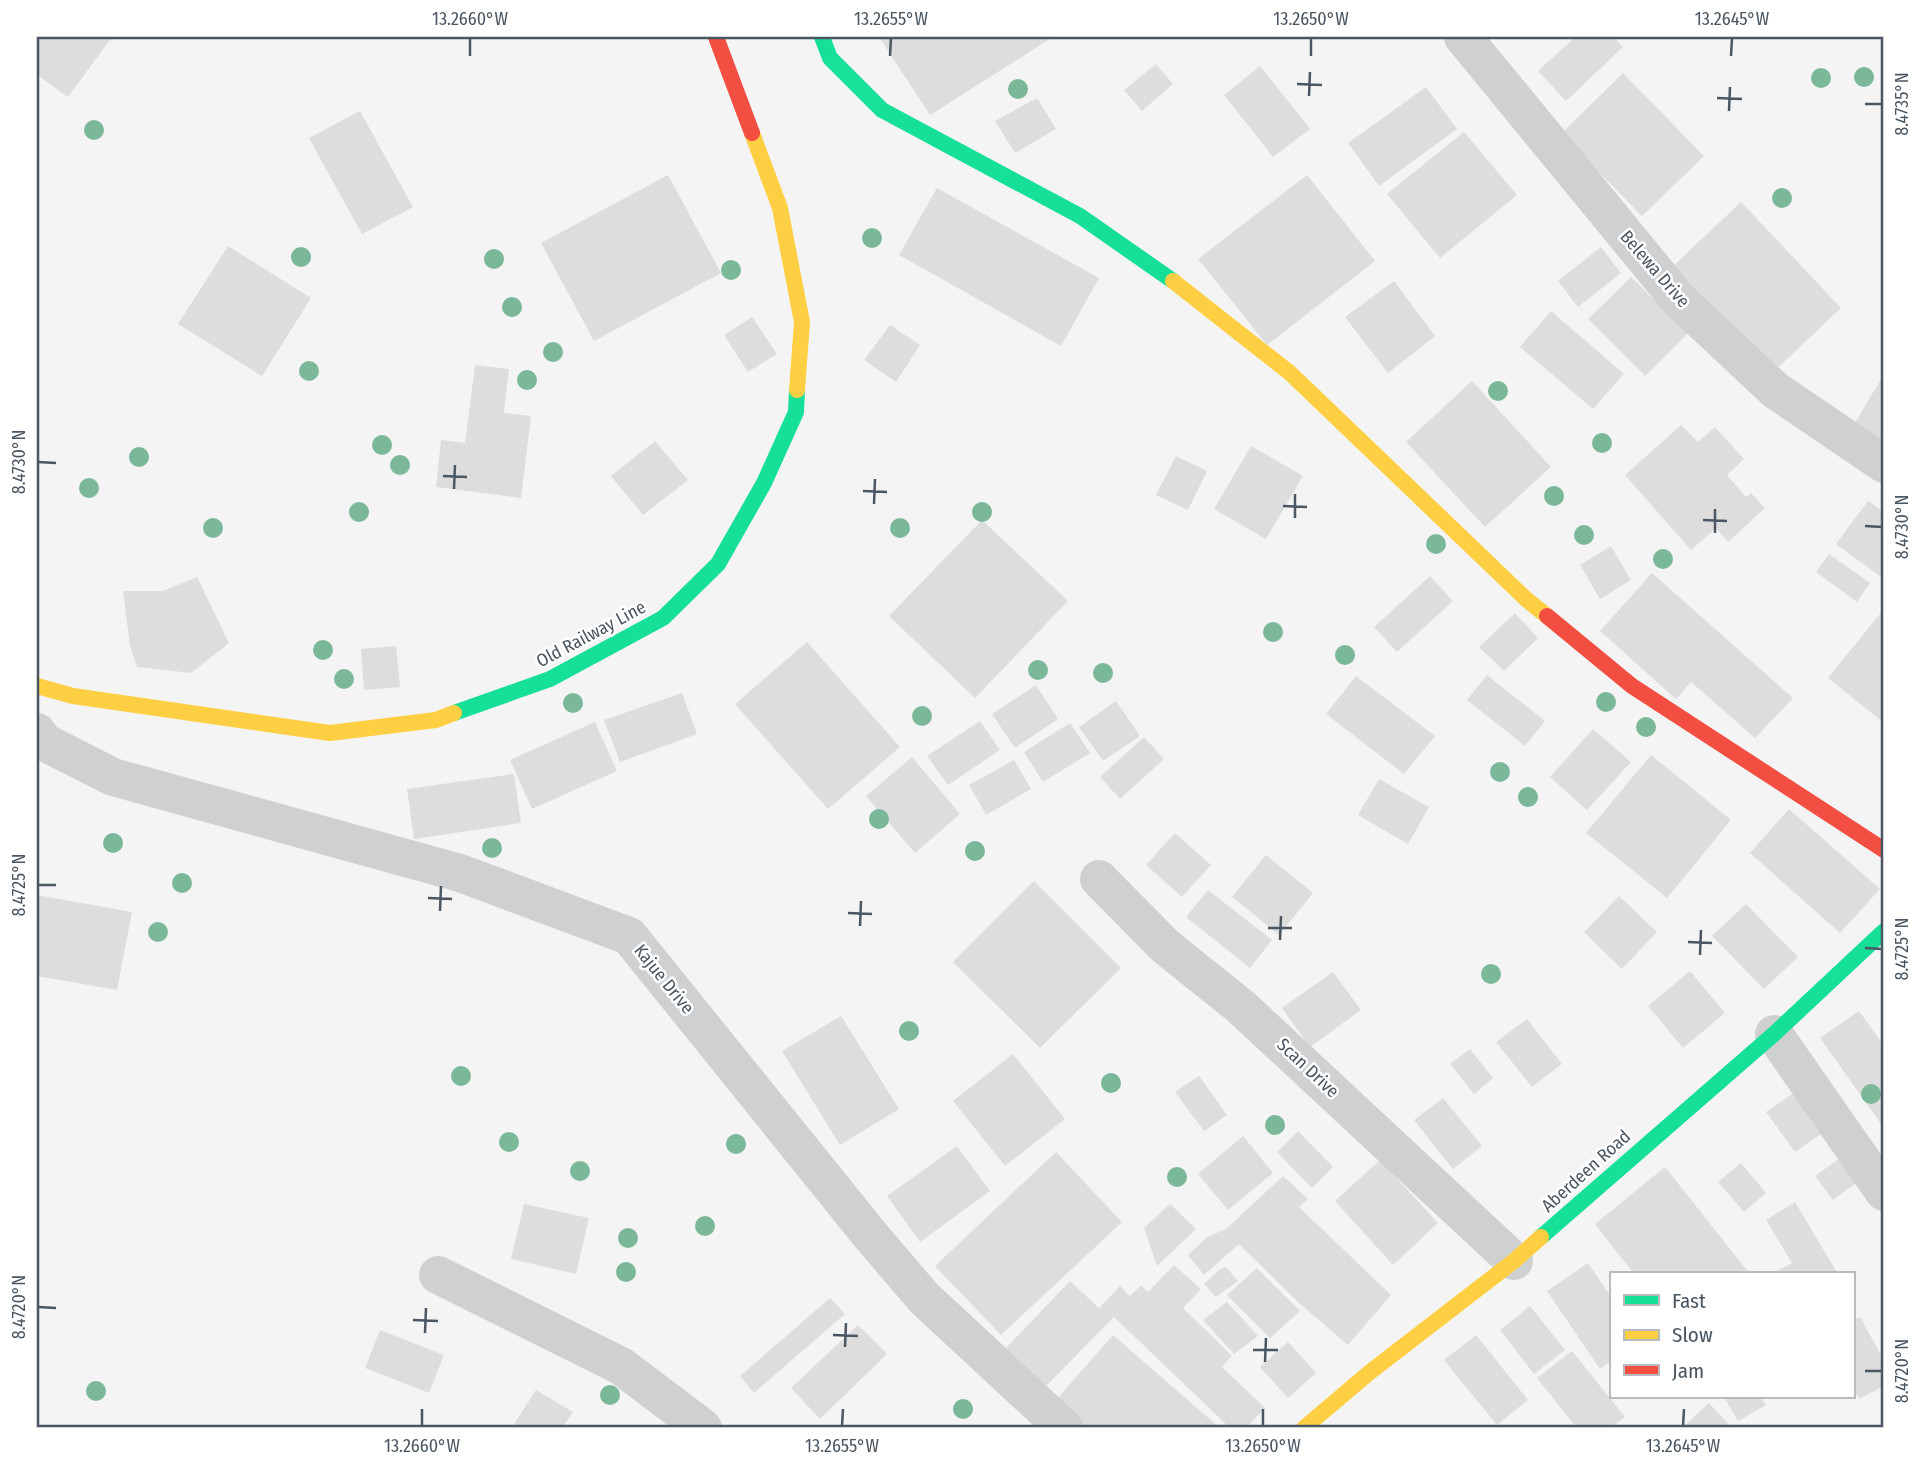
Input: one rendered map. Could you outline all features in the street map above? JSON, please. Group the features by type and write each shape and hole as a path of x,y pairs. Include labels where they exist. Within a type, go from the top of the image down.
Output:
{"street":[{"name":"Old Railway Line","path":"37,685 73,696 330,733 436,720 550,679 663,618 719,564 764,482 796,412 802,323 780,208 716,37"},
{"path":"822,37 830,58 882,110 1080,216 1178,285 1290,373 1525,599 1632,686 1884,850"},
{"name":"Belewa Drive","path":"1463,37 1679,300 1775,390 1884,464"},
{"name":"Kajue Drive","path":"37,732 44,742 113,778 460,873 629,936 924,1298 1064,1428"},
{"name":"Scan Drive","path":"1099,879 1165,946 1240,1006 1514,1261"},
{"name":"Aberdeen Road","path":"1304,1428 1370,1372 1514,1261 1774,1034 1884,931"},
{"path":"1774,1034 1884,1192"},
{"path":"438,1275 621,1366 703,1428"}],"building":[{"path":"37,37 112,37 68,97 37,75"},
{"path":"879,37 1053,37 930,115"},
{"path":"1575,37 1613,37 1623,47 1566,101 1538,71"},
{"path":"1156,64 1173,84 1142,111 1124,90"},
{"path":"1260,66 1310,129 1273,157 1224,95"},
{"path":"1623,73 1704,156 1642,216 1561,134"},
{"path":"1426,87 1457,129 1379,186 1348,143"},
{"path":"1037,98 1056,129 1015,153 995,121"},
{"path":"360,111 413,207 362,234 309,138"},
{"path":"1464,132 1517,195 1440,258 1387,194"},
{"path":"668,175 721,273 594,341 541,243"},
{"path":"1307,175 1375,261 1267,345 1198,259"},
{"path":"937,188 1099,278 1061,346 899,255"},
{"path":"1741,202 1841,308 1771,374 1671,268"},
{"path":"228,246 311,298 262,376 178,324"},
{"path":"1601,247 1621,273 1578,307 1558,281"},
{"path":"1631,277 1688,333 1645,376 1588,319"},
{"path":"1394,281 1435,336 1388,373 1345,317"},
{"path":"1551,311 1624,374 1593,409 1520,347"},
{"path":"752,317 777,354 748,372 724,335"},
{"path":"890,325 920,345 896,382 864,360"},
{"path":"475,365 509,369 504,413 531,416 521,498 436,487 441,440 465,443"},
{"path":"1881,379 1884,380 1884,454 1849,433"},
{"path":"1472,381 1551,467 1485,527 1406,442"},
{"path":"1681,425 1698,442 1715,427 1744,459 1727,475 1746,497 1751,493 1765,508 1728,542 1716,528 1691,550 1625,475"},
{"path":"655,441 688,480 643,515 611,476"},
{"path":"1251,446 1303,476 1266,539 1214,509"},
{"path":"1176,456 1207,471 1188,510 1156,495"},
{"path":"1868,501 1884,512 1884,579 1836,544"},
{"path":"982,520 1068,601 975,698 889,616"},
{"path":"1611,546 1631,580 1600,599 1580,565"},
{"path":"1829,554 1870,583 1857,602 1816,572"},
{"path":"1652,573 1793,698 1755,738 1691,682 1676,699 1600,631"},
{"path":"1430,576 1453,601 1397,652 1374,627"},
{"path":"197,577 229,643 191,673 137,667 130,646 123,591 163,591"},
{"path":"1884,609 1884,723 1828,678"},
{"path":"1515,613 1538,638 1504,671 1479,647"},
{"path":"807,642 900,747 828,809 735,704"},
{"path":"396,646 400,687 364,690 361,649"},
{"path":"1487,675 1545,721 1525,746 1467,700"},
{"path":"1356,676 1435,736 1404,774 1326,714"},
{"path":"1036,685 1058,719 1015,748 992,714"},
{"path":"682,693 697,734 620,762 604,720"},
{"path":"1116,701 1140,736 1103,761 1079,727"},
{"path":"980,721 1000,750 948,785 927,756"},
{"path":"595,722 617,771 532,809 510,760"},
{"path":"1070,723 1090,753 1043,782 1024,752"},
{"path":"1593,729 1631,762 1587,810 1550,777"},
{"path":"1144,737 1164,759 1120,799 1100,777"},
{"path":"1651,755 1731,820 1667,898 1586,833"},
{"path":"912,757 960,814 915,853 866,796"},
{"path":"1014,760 1031,789 986,815 969,785"},
{"path":"514,774 521,823 414,839 407,789"},
{"path":"1379,779 1429,807 1408,844 1358,815"},
{"path":"1789,809 1880,889 1840,933 1750,853"},
{"path":"1175,833 1211,865 1182,897 1146,865"},
{"path":"1266,855 1313,893 1279,935 1232,897"},
{"path":"1034,881 1121,968 1040,1048 953,962"},
{"path":"1208,890 1272,940 1250,968 1186,917"},
{"path":"37,895 132,912 117,990 37,976"},
{"path":"1619,896 1657,932 1622,969 1584,932"},
{"path":"1746,904 1798,957 1764,989 1712,936"},
{"path":"1690,971 1725,1013 1683,1048 1648,1006"},
{"path":"1333,972 1361,1010 1310,1047 1282,1008"},
{"path":"1859,1011 1884,1046 1884,1128 1820,1038"},
{"path":"841,1016 899,1109 840,1145 782,1051"},
{"path":"1527,1019 1562,1064 1532,1087 1496,1042"},
{"path":"1470,1049 1493,1078 1474,1094 1450,1064"},
{"path":"1013,1054 1065,1119 1005,1166 953,1101"},
{"path":"1199,1076 1227,1115 1204,1131 1175,1092"},
{"path":"1798,1090 1827,1130 1795,1152 1766,1112"},
{"path":"1443,1098 1482,1146 1453,1169 1414,1120"},
{"path":"1298,1131 1333,1167 1312,1188 1277,1152"},
{"path":"1243,1136 1273,1173 1228,1210 1198,1174"},
{"path":"957,1146 990,1191 920,1242 887,1196"},
{"path":"1056,1152 1122,1222 1001,1335 935,1266"},
{"path":"1843,1156 1860,1180 1833,1200 1815,1176"},
{"path":"1380,1160 1438,1223 1393,1265 1335,1201"},
{"path":"1741,1163 1766,1193 1744,1212 1718,1182"},
{"path":"1665,1167 1748,1272 1632,1272 1595,1224"},
{"path":"1283,1176 1308,1199 1299,1207 1391,1295 1348,1345 1300,1304 1239,1244 1204,1275 1188,1255 1207,1237 1226,1229"},
{"path":"1795,1202 1837,1272 1777,1272 1792,1263 1766,1220"},
{"path":"524,1204 589,1218 576,1274 511,1259"},
{"path":"1170,1204 1196,1229 1157,1266 1144,1228"},
{"path":"1588,1263 1610,1296 1610,1362 1600,1369 1547,1291"},
{"path":"1174,1265 1201,1289 1183,1308 1232,1356 1222,1367 1265,1408 1246,1428 1230,1428 1114,1317 1046,1386 1006,1348 1070,1281 1099,1308 1120,1286 1130,1296 1141,1285 1148,1292"},
{"path":"1226,1267 1238,1281 1216,1297 1204,1284"},
{"path":"1257,1268 1300,1311 1270,1338 1227,1295"},
{"path":"830,1298 845,1314 754,1393 740,1376"},
{"path":"1227,1302 1258,1336 1234,1354 1203,1320"},
{"path":"1530,1306 1565,1350 1534,1374 1500,1330"},
{"path":"1860,1317 1884,1360 1884,1386 1859,1399 1854,1390 1854,1320"},
{"path":"858,1325 887,1354 820,1419 791,1388"},
{"path":"380,1330 444,1355 429,1393 365,1368"},
{"path":"1113,1335 1220,1428 1087,1428 1055,1401"},
{"path":"1476,1335 1528,1400 1497,1425 1444,1360"},
{"path":"1288,1342 1316,1373 1288,1398 1260,1367"},
{"path":"1572,1351 1625,1417 1610,1428 1577,1428 1537,1378"},
{"path":"536,1390 573,1412 562,1428 521,1428 514,1424"},
{"path":"1725,1398 1762,1398 1766,1405 1738,1421"},
{"path":"1709,1403 1732,1428 1682,1428"}],"traffic: fast":[{"path":"822,37 830,58 882,110 1080,216 1173,281"},
{"path":"454,713 550,679 663,618 718,564 764,483 796,412 797,390"},
{"path":"1541,1237 1774,1034 1884,931"}],"traffic: slow":[{"path":"752,133 780,208 802,322 797,390"},
{"path":"1173,281 1290,373 1547,616"},
{"path":"37,686 73,696 330,733 436,720 454,713"},
{"path":"1304,1428 1370,1372 1514,1261 1541,1237"}],"traffic: jam":[{"path":"716,37 752,133"},
{"path":"1547,616 1632,686 1884,850"}]}
